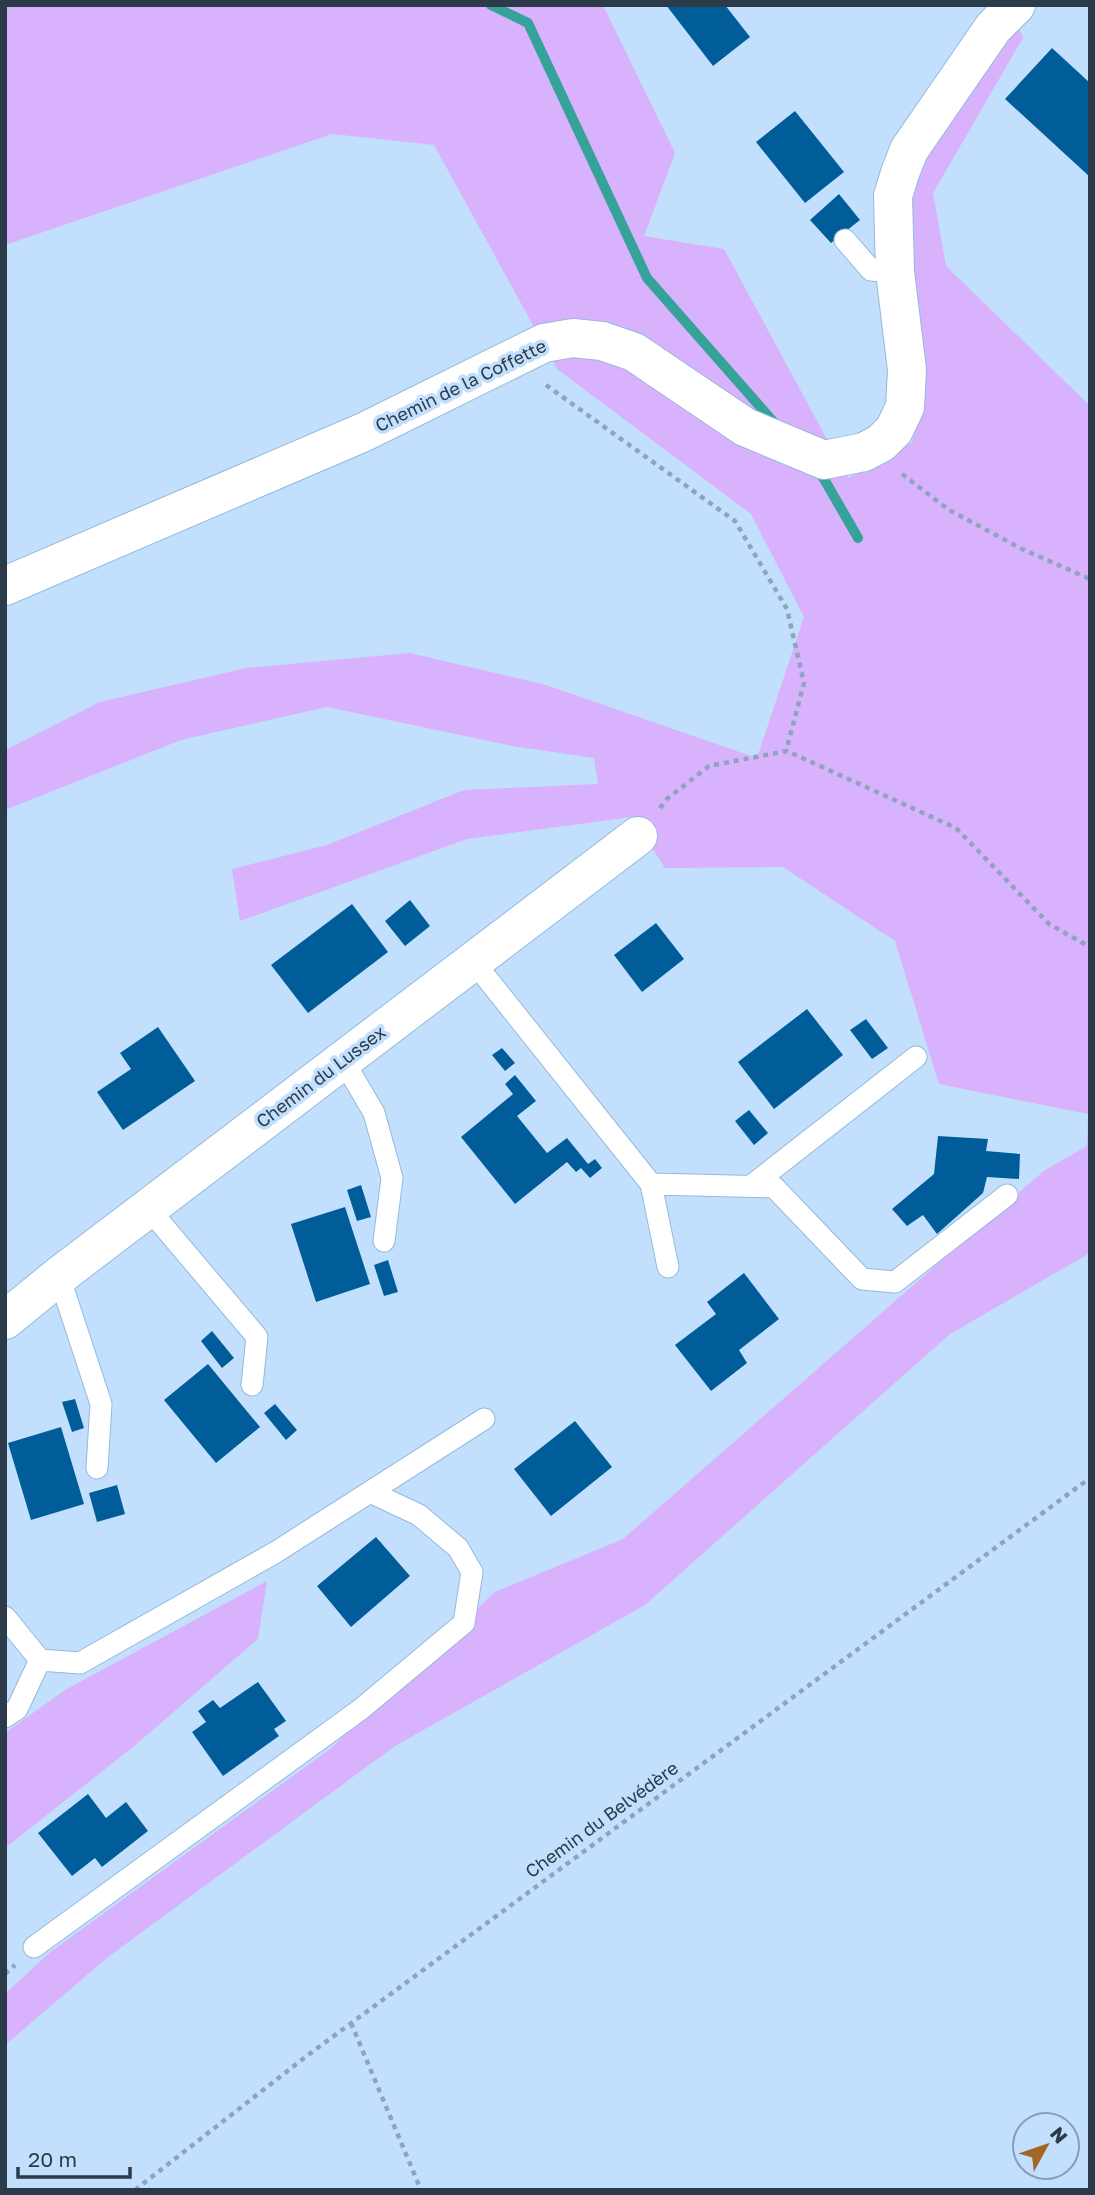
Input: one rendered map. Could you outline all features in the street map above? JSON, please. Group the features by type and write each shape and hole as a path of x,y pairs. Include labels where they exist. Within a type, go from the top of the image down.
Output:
{"street":[{"path":"873,448 894,430 905,407 907,370 894,272 893,195 909,150 993,28 1016,5"},
{"name":"Chemin de la Coffette","path":"10,584 364,432 544,343 573,338 602,341 634,352 745,427 824,460 873,448"},
{"name":"Chemin du Lussex","path":"5,1320 59,1276 638,836"}],"lane":[{"path":"845,240 871,270 894,272"},
{"path":"473,961 651,1184 668,1267"},
{"path":"751,1186 916,1057"},
{"path":"343,1060 373,1113 392,1178 384,1241"},
{"path":"651,1184 774,1186 862,1279 895,1282 1007,1195"},
{"path":"148,1208 257,1338 253,1385"},
{"path":"59,1276 101,1404 97,1468"},
{"path":"5,1617 40,1660 80,1663 276,1552 484,1419"},
{"path":"34,1947 361,1709 464,1623 472,1572 458,1548 419,1515 370,1492"},
{"path":"5,1717 16,1709 40,1660"}],"path":[{"path":"519,356 543,383 735,521 787,609 804,683 785,751"},
{"path":"873,448 899,472 949,510 1022,549 1090,579"},
{"path":"638,836 667,799 709,766 785,751 956,828 1049,924 1090,947"},
{"name":"Chemin du Belvédère","path":"135,2190 351,2023 1090,1478"},
{"path":"351,2023 421,2190"}],"shaded area":[{"path":"5,5 603,5 675,153 644,236 724,249 848,478 912,442 924,397 912,289 908,189 992,47 1018,26 1023,38 933,193 946,266 1090,406 1090,1253 950,1334 645,1605 395,1746 108,1957 5,2045 5,1994 49,1953 330,1749 495,1592 623,1539 1045,1170 1087,1146 1088,1114 939,1084 895,941 783,867 665,868 632,817 467,839 240,921 232,869 327,845 464,790 598,784 594,758 512,746 327,707 181,740 5,810 5,750 100,702 246,668 410,653 546,685 757,758 804,617 751,514 557,369 434,145 332,134 5,245"},
{"path":"267,1581 258,1639 133,1747 5,1848 5,1733 65,1690"}],"building":[{"path":"666,5 725,5 750,37 713,66"},
{"path":"1052,48 1090,83 1090,177 1005,99"},
{"path":"795,111 844,172 805,203 756,142"},
{"path":"839,194 860,220 831,243 810,220"},
{"path":"410,900 430,926 405,946 385,921"},
{"path":"352,904 388,952 308,1013 271,965"},
{"path":"656,923 684,959 642,992 614,955"},
{"path":"807,1009 843,1055 774,1109 738,1062"},
{"path":"866,1019 888,1048 872,1059 850,1030"},
{"path":"158,1027 195,1081 123,1130 97,1092 131,1069 120,1053"},
{"path":"502,1048 515,1063 505,1071 492,1055"},
{"path":"515,1075 536,1101 517,1116 547,1153 567,1138 588,1164 595,1159 602,1168 590,1178 581,1168 576,1172 567,1162 515,1204 461,1137 513,1094 505,1084"},
{"path":"749,1110 768,1133 754,1145 735,1121"},
{"path":"938,1136 988,1139 986,1151 1020,1154 1019,1179 987,1177 983,1193 937,1234 923,1215 907,1226 892,1209 934,1174"},
{"path":"361,1185 371,1217 357,1221 347,1190"},
{"path":"345,1207 370,1284 316,1302 291,1224"},
{"path":"388,1260 398,1292 384,1296 374,1265"},
{"path":"744,1273 779,1319 739,1350 747,1363 711,1391 675,1345 716,1314 707,1302"},
{"path":"212,1331 234,1358 222,1368 201,1341"},
{"path":"208,1364 260,1427 216,1463 164,1400"},
{"path":"75,1399 84,1428 72,1432 62,1402"},
{"path":"275,1404 297,1430 286,1440 264,1413"},
{"path":"575,1421 612,1467 551,1516 514,1469"},
{"path":"61,1427 84,1504 31,1520 8,1443"},
{"path":"117,1485 125,1514 97,1522 89,1493"},
{"path":"376,1537 410,1576 351,1627 317,1586"},
{"path":"258,1682 286,1721 274,1729 279,1736 223,1776 192,1732 206,1722 198,1711 213,1700 220,1708"},
{"path":"88,1794 106,1818 126,1802 148,1831 102,1867 95,1858 72,1876 38,1833"}],"waterway":[{"path":"491,5 528,23 647,278 777,426"},
{"path":"816,469 858,538"}]}
